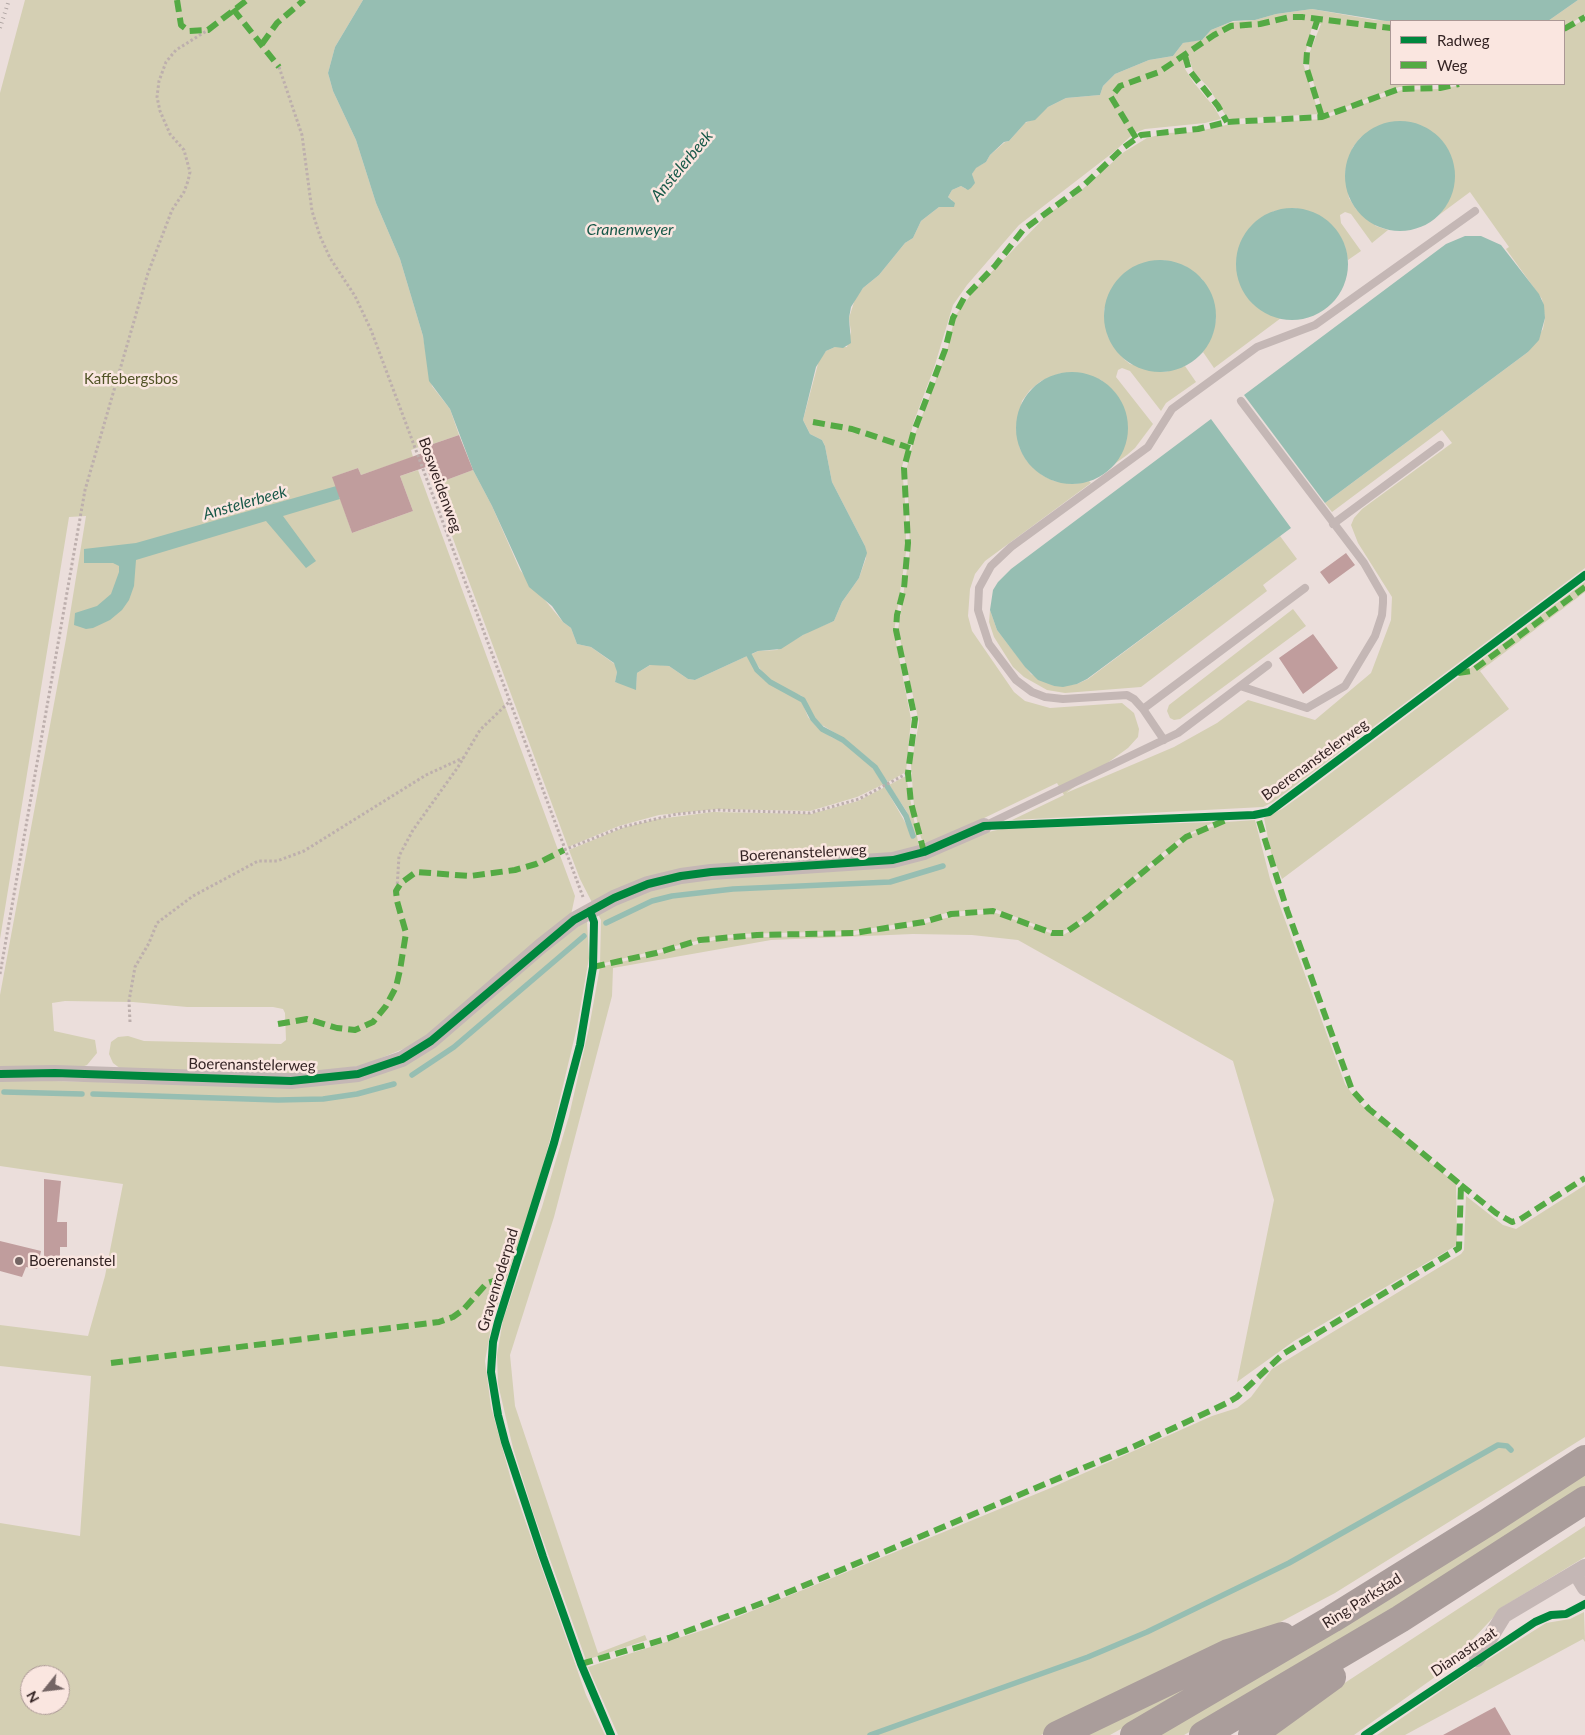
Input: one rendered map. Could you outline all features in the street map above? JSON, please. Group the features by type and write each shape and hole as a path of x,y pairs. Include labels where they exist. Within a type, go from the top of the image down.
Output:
{"highway":[{"name":"Ring Parkstad","path":"1134,1735 1332,1619 1585,1459"},
{"path":"1203,1735 1342,1654 1585,1500"},
{"path":"1252,1735 1466,1577"},
{"path":"1057,1735 1228,1654 1332,1619"}],"street":[{"name":"Boerenanstelerweg","path":"0,1074 56,1073 291,1081 358,1074 402,1059 431,1041 541,946 590,911 614,898 648,884 681,876 711,872 893,860 924,852 984,826"},
{"path":"1580,1570 1585,1588"},
{"name":"Dianastraat","path":"1477,1659 1504,1615 1580,1570"}],"lane":[{"path":"1164,740 1134,699 1126,696 1063,699 1045,697 1032,692 1016,680 990,644 983,629 978,610 979,588 991,566 1011,547 1148,447 1172,409 1257,347 1315,326 1475,211"},
{"path":"1240,686 1307,708 1345,686 1375,636 1382,615 1383,596 1364,563 1241,401"},
{"path":"1333,524 1440,445"},
{"path":"1143,709 1305,588"},
{"path":"984,826 1178,733 1268,665"}],"path":[{"path":"0,974 85,490 148,273 172,210 184,192 190,172 184,150 170,134 160,111 157,97 159,81 166,62 176,50 208,30"},
{"path":"397,890 399,856 413,830 480,730 509,702"},
{"path":"130,1022 129,1001 134,967 149,943 157,923 193,896 258,862 277,861 304,851 426,774 463,758"},
{"path":"564,850 622,827 660,817 718,810 810,813 852,801 908,773"}],"green space":[{"name":"Kaffebergsbos","path":"25,0 363,0 335,47 328,73 333,91 356,140 376,203 400,259 423,336 432,386 450,409 459,435 430,445 431,450 422,454 419,447 411,450 413,457 361,475 358,468 333,477 352,533 413,511 400,476 418,470 575,896 571,915 434,1030 413,1045 364,1065 312,1074 121,1069 113,1063 109,1054 111,1042 118,1037 128,1036 144,1041 281,1044 286,1040 285,1013 283,1009 273,1007 187,1007 133,1002 65,1001 52,1003 54,1031 95,1040 97,1053 87,1065 79,1068 0,1066 0,995 66,639 86,516 69,517 0,939 0,93"},
{"path":"1578,0 1585,0 1585,15 1565,26 1565,20 1549,20"},
{"path":"1312,9 1374,20 1390,20 1390,85 1434,85 1399,87 1324,115 1309,69 1309,54 1321,24 1313,23 1303,63 1319,114 1233,119 1227,118 1209,88 1193,71 1190,61 1184,62 1185,69 1194,83 1214,107 1221,119 1205,123 1145,129 1134,133 1115,151 1019,225 967,285 953,305 934,368 914,421 902,467 906,514 906,552 894,632 911,719 906,772 888,782 872,761 840,736 822,725 814,717 802,696 784,689 766,677 750,655 758,651 777,650 810,631 834,621 842,602 859,578 866,558 865,546 832,482 825,446 822,440 810,434 803,420 819,360 826,351 835,347 847,347 851,332 849,318 855,299 863,288 879,275 905,243 913,238 921,221 939,207 953,207 952,200 948,197 952,190 961,186 966,189 974,182 972,174 975,168 986,162 990,155 1005,142 1009,141 1025,123 1032,120 1048,107 1066,98 1100,95 1103,86 1115,74 1149,60 1173,56 1183,43 1203,39 1211,30 1231,22 1255,20 1276,14"},
{"path":"1585,19 1585,568 1273,802 1263,807 1012,820 1064,795 1057,783 930,844 924,842 921,838 914,807 911,765 919,722 898,630 910,549 907,467 915,434 947,351 955,316 976,288 1048,214 1076,195 1124,152 1147,138 1167,133 1195,132 1226,125 1323,119 1402,90 1440,89 1462,85 1565,85 1565,30","holes":["1396,122 1422,126 1443,142 1454,166 1454,179 1447,204 1439,215 1470,192 1509,247 1506,249 1542,299 1545,318 1543,329 1528,352 1325,503 1332,512 1442,430 1452,443 1362,509 1351,525 1358,543 1392,597 1391,620 1371,673 1315,720 1248,700 1217,723 1174,747 1066,793 1128,748 1138,737 1139,729 1134,713 1122,703 1050,708 1025,701 1014,692 972,631 968,616 970,589 975,574 985,561 1091,483 1089,481 1075,484 1054,481 1042,475 1027,461 1020,449 1016,428 1022,401 1030,390 1041,381 1061,373 1081,373 1101,380 1116,394 1127,420 1126,441 1113,465 1135,448 1153,424 1116,377 1118,370 1122,368 1130,371 1161,411 1166,403 1196,382 1185,366 1165,372 1130,364 1108,337 1104,309 1164,260 1185,266 1202,279 1214,305 1216,319 1213,333 1203,352 1214,368 1281,318 1268,314 1256,306 1237,267 1240,246 1256,222 1274,211 1296,208 1338,233 1345,246 1348,260 1361,251 1341,223 1340,215 1345,212 1351,214 1372,243 1388,230 1376,226 1356,209 1349,198 1345,172 1353,147 1361,137"]},
{"path":"473,470 492,506 520,570 563,622 571,628 577,644 591,647 616,665 615,682 636,687 637,673 652,664 669,666 688,679 695,680 747,656 763,679 802,702 808,717 816,726 831,737 844,743 871,766 884,784 857,797 810,811 717,809 659,815 619,826 568,847 433,485"},
{"path":"1280,536 1297,559 1263,585 1267,591 1141,687 1065,693 1047,690 1024,677 1013,667 994,637 989,622 990,610 997,630 1031,674 1054,686 1077,684 1088,679"},
{"path":"1585,582 1585,592 1480,671 1509,709 1282,879 1271,853 1264,818 1282,809 1303,794"},
{"path":"1293,609 1306,626 1180,719 1174,720 1170,718 1167,711 1169,705"},
{"path":"906,776 919,847 1002,829 1215,822 1183,836 1075,926 1063,931 1052,931 995,909 950,912 918,921 854,931 738,934 713,937 600,964 601,920 580,879 569,850 622,828 658,819 713,812 811,814 858,801 885,787 914,838 907,812 889,785"},
{"path":"1255,820 1270,879 1345,1084 1359,1103 1456,1184 1457,1245 1294,1341 1237,1382 1274,1200 1233,1061 1018,940 972,935 913,934 771,940 613,968 612,996 554,1217 510,1355 515,1406 598,1653 645,1635 647,1640 586,1660 533,1512 513,1448 498,1384 497,1355 503,1320 542,1207 569,1116 589,1028 600,967 724,938 854,935 914,926 950,917 996,913 1053,934 1063,935 1079,926 1192,834 1226,822"},
{"path":"587,920 589,958 577,1027 538,1185 492,1322 485,1361 491,1407 512,1483 586,1695 605,1735 0,1735 0,1523 80,1536 91,1376 0,1366 0,1325 88,1336 105,1276 123,1184 0,1166 0,1082 7,1080 279,1086 378,1075"},
{"path":"1585,1185 1585,1437 1335,1593 1256,1635 1041,1735 618,1735 588,1667 713,1627 1053,1487 1212,1416 1237,1408 1251,1397 1272,1369 1461,1254 1464,1250 1466,1196 1503,1225 1516,1229"},
{"path":"1585,1470 1585,1489 1211,1720 1184,1735 1151,1735"},
{"path":"1585,1526 1585,1557 1504,1606 1442,1672 1354,1735 1265,1735"},
{"path":"1584,1612 1585,1642 1583,1639 1405,1735 1377,1735 1473,1669 1546,1623 1570,1619"},
{"path":"1233,1667 1110,1735 1070,1735"}],"water":[{"name":"Cranenweyer","path":"363,0 1578,0 1549,20 1386,21 1312,9 1276,14 1255,20 1233,21 1211,30 1202,40 1183,43 1173,56 1149,60 1115,74 1103,86 1100,95 1066,98 1048,107 1035,120 1026,122 1009,141 1004,142 990,155 986,162 976,168 972,174 975,183 971,188 968,190 961,186 952,190 948,197 955,203 954,207 939,207 921,221 913,238 905,243 879,275 863,288 851,307 849,318 851,343 843,348 835,347 826,351 816,367 803,420 810,434 822,440 825,446 832,482 867,553 859,578 842,602 834,621 803,635 781,649 758,651 695,680 688,679 669,666 650,665 637,673 636,690 615,682 617,672 614,663 591,647 577,644 571,628 563,622 552,606 529,587 492,506 473,470 450,409 429,381 423,336 400,259 376,203 356,140 333,91 328,73 335,47"},
{"path":"1400,121 1421,125 1439,137 1451,155 1455,176 1451,197 1439,215 1421,227 1400,231 1379,227 1361,215 1349,197 1345,176 1349,155 1361,137 1379,125"},
{"path":"1292,208 1303,209 1313,213 1331,225 1343,243 1347,253 1347,275 1343,285 1331,303 1313,315 1303,319 1292,320 1281,319 1271,315 1253,303 1241,285 1237,275 1236,264 1237,253 1241,243 1253,225 1271,213 1281,209"},
{"path":"1465,236 1481,236 1501,245 1539,294 1544,305 1545,318 1539,340 1528,352 1325,503 1244,395 1446,244"},
{"path":"1160,260 1181,264 1200,276 1212,295 1216,316 1212,337 1200,356 1181,368 1160,372 1139,368 1120,356 1108,337 1104,316 1108,295 1120,276 1139,264"},
{"path":"1072,372 1093,376 1111,389 1124,407 1128,428 1124,449 1111,467 1093,480 1072,484 1051,480 1033,467 1020,449 1016,428 1020,407 1033,389 1051,376"},
{"path":"1211,419 1291,528 1087,679 1077,684 1063,687 1038,680 1025,667 997,630 990,610 993,590 998,582 1011,569"},
{"path":"361,479 339,497 340,499 283,516 316,561 306,568 266,521 136,560 134,586 129,600 122,610 110,620 93,628 86,629 74,625 75,613 97,606 111,594 119,572 119,566 113,563 84,563 84,549 136,543"}],"building":[{"path":"459,435 473,470 433,485 426,467 400,476 413,511 352,533 332,477 358,468 361,475 431,450 430,445"},
{"path":"1346,553 1355,565 1329,584 1320,572"},
{"path":"1313,634 1338,668 1303,694 1279,658"},
{"path":"44,1179 61,1181 57,1222 67,1222 67,1247 60,1247 60,1257 44,1257"},
{"name":"Boerenanstel","path":"0,1241 41,1251 37,1269 26,1267 22,1277 0,1271"},
{"path":"1495,1707 1511,1735 1443,1735"}],"waterway":[{"path":"749,655 757,670 770,682 803,700 813,719 822,729 843,740 875,767 906,816 913,836"},
{"path":"606,923 652,901 672,896 733,889 890,882 943,866"},
{"path":"412,1075 454,1047 584,936"},
{"path":"93,1094 278,1100 323,1099 357,1094 394,1084"},
{"path":"4,1092 82,1094"},
{"path":"870,1735 1088,1657 1147,1632 1289,1563 1498,1445 1507,1446 1511,1450"}],"railway":[{"path":"0,28 9,0"}],"marked path":[{"path":"177,0 181,25 189,31 208,30 247,0"},
{"path":"262,44 277,23 304,0"},
{"path":"233,9 279,67"},
{"path":"1136,138 1111,97 1120,86 1159,72 1214,35 1231,26 1260,24 1290,17 1302,17 1390,28"},
{"path":"1565,28 1585,17"},
{"path":"1318,18 1307,52 1306,66 1322,117"},
{"path":"1185,56 1189,70 1218,106 1227,122"},
{"path":"924,852 911,803 908,773 915,719 896,630 897,615 904,588 908,543 904,468 913,434 945,350 953,318 964,298 995,266 1023,230 1083,186 1123,148 1141,135 1198,129 1227,122 1322,117 1399,89 1440,88 1454,85"},
{"path":"813,422 852,429 910,448"},
{"path":"1458,673 1472,671 1585,587"},
{"path":"581,1664 669,1638 765,1602 1133,1447 1227,1403 1237,1397 1283,1354 1459,1248 1461,1185 1369,1109 1352,1090 1287,910 1257,814"},
{"path":"593,967 656,953 700,940 757,935 854,933 924,922 951,914 993,911 1052,933 1065,933 1088,917 1186,837 1226,820"},
{"path":"278,1024 307,1019 337,1028 355,1030 373,1022 386,1006 396,987 400,970 406,933 396,891 401,883 416,872 470,876 515,870 536,864 564,850"},
{"path":"1461,1185 1496,1213 1512,1222 1519,1220 1585,1178"},
{"path":"111,1363 439,1322 453,1317 463,1310 487,1283 497,1280 510,1283"}],"cycle path":[{"path":"0,1074 55,1073 291,1081 358,1074 402,1059 431,1041 574,920 614,898 648,884 681,876 711,872 893,860 924,852 984,826 1254,815 1269,812 1585,575"},
{"name":"Gravenroderpad","path":"590,911 594,922 593,967 580,1045 554,1143 498,1322 493,1342 491,1372 498,1415 505,1442 543,1557 581,1664 611,1735"},
{"path":"1365,1735 1535,1622 1551,1615 1566,1614 1585,1604"}],"place":[{"name":"Boerenanstel","path":"19,1261"}],"water label":[{"name":"Anstelerbeek","path":"682,166"},
{"name":"Anstelerbeek","path":"245,503"}]}
